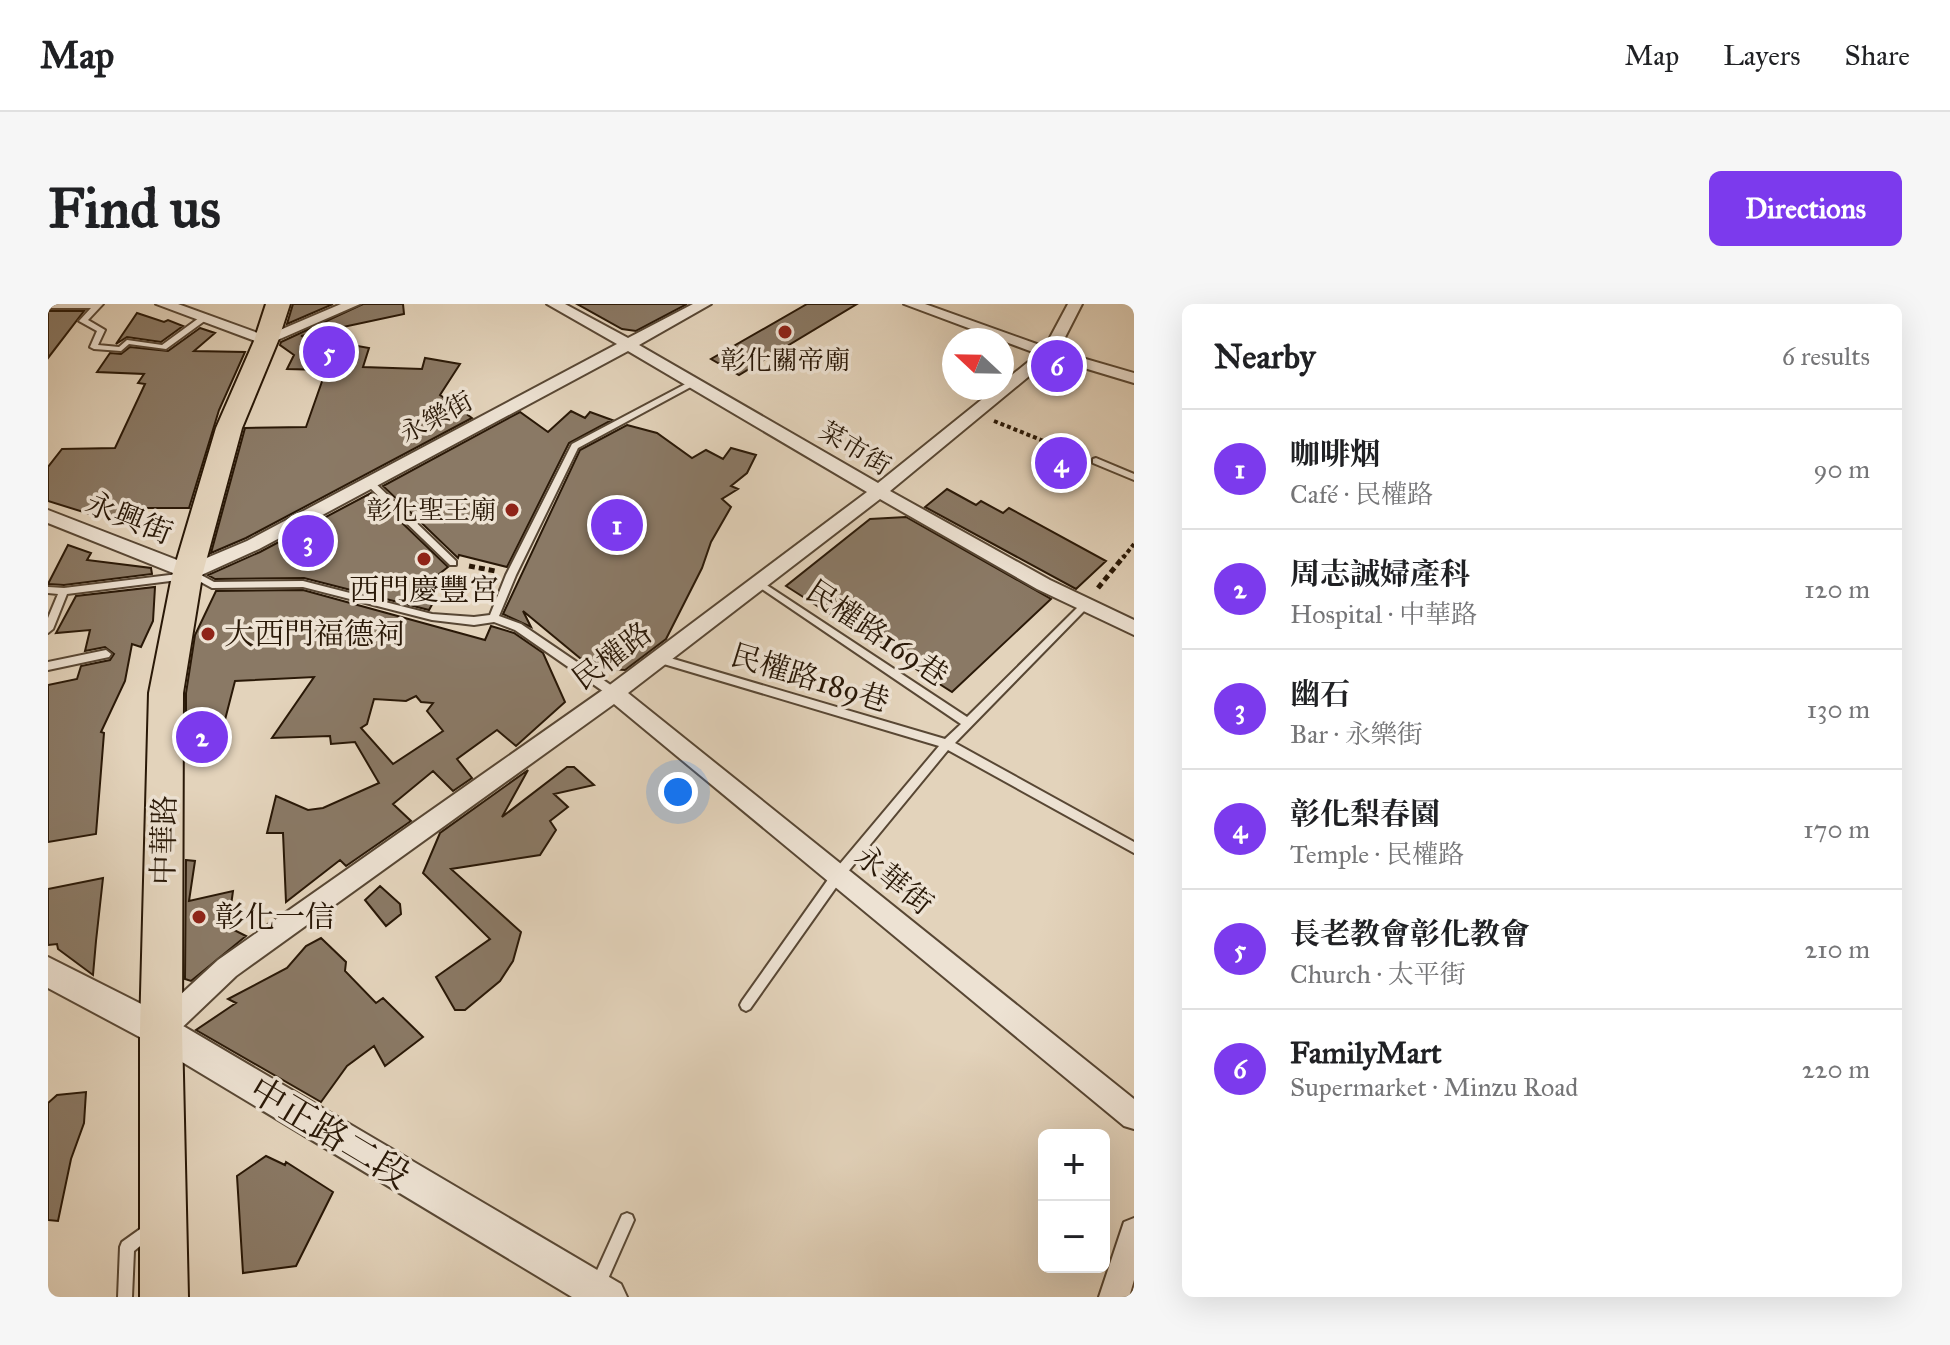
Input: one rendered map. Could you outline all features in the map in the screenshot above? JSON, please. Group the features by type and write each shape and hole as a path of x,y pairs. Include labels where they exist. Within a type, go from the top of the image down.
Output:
{"main road":[{"name":"中華路","path":"164,1297 173,1225 161,1031 166,693 188,574 229,428 266,341 278,304"}],"street":[{"path":"163,304 266,341 353,304"},
{"name":"菜市街","path":"554,304 630,344 878,492 1083,607 1134,628"},
{"name":"永樂街","path":"188,574 253,545 704,304"},
{"path":"911,304 1049,353 1134,378"},
{"name":"民權路","path":"161,1031 227,968 614,693 878,492 1049,353 1075,304"},
{"name":"永興街","path":"48,516 188,574"},
{"name":"永華街","path":"614,693 1134,1116"},
{"name":"中正路二段","path":"48,972 161,1031 599,1295"},
{"path":"1114,1297 1134,1232"}],"lane":[{"path":"97,305 83,321 101,330 94,347 121,349 127,342 163,347 206,317"},
{"path":"48,306 97,305"},
{"path":"494,618 511,575 575,446 696,382"},
{"path":"1096,461 1134,477"},
{"path":"369,482 453,563"},
{"path":"48,590 64,591 188,574 212,585 303,584 432,617 474,621 494,618 518,627 614,693"},
{"name":"民權路169巷","path":"759,583 968,723"},
{"path":"48,629 64,591"},
{"path":"746,1005 838,875 947,744 1083,607"},
{"path":"48,666 106,654"},
{"name":"民權路189巷","path":"660,659 947,744 1134,848"},
{"path":"599,1295 627,1220"},
{"path":"125,1297 127,1247 173,1225"}],"path":[{"path":"975,413 1096,461"},
{"path":"1083,607 1134,544"},
{"path":"453,563 511,575"}],"building":[{"path":"293,304 333,304 287,324"},
{"path":"363,304 403,304 404,314 301,336 369,348 363,367 422,369 425,358 460,364 440,395 472,418 246,538 211,553 245,428 306,427 326,370 287,369 294,355 280,345 281,342"},
{"path":"577,304 687,304 636,331 622,329"},
{"name":"彰化關帝廟","path":"807,304 857,304 739,375 711,359"},
{"path":"48,311 84,311 48,358"},
{"path":"137,313 183,326 161,342 127,337 116,344"},
{"path":"200,328 215,333 194,351 245,352 219,410 189,508 144,508 138,516 93,515 48,501 48,467 62,449 115,448 145,384 138,383 144,374 97,372 110,353 121,354 130,347 168,351"},
{"path":"571,411 585,418 590,412 612,420 569,443 507,567 459,555 458,558 383,486 520,412 548,432"},
{"path":"627,425 657,433 692,458 706,450 723,459 731,448 756,455 747,473 731,486 738,489 722,499 731,507 711,542 702,568 666,639 625,670 592,668 523,611 531,627 503,614 580,450"},
{"path":"947,489 976,505 981,501 1003,513 1009,508 1106,561 1076,589 925,507"},
{"path":"371,493 448,567 414,594 434,601 429,610 304,578 215,579 208,575 260,552"},
{"path":"906,517 1051,599 952,692 786,586 870,519"},
{"path":"68,545 91,553 87,560 151,568 152,574 64,585 48,584"},
{"path":"155,587 153,621 141,647 132,644 125,681 101,732 104,733 96,834 48,842 48,685 77,679 81,666 110,660 114,654 105,647 85,651 90,630 56,633 76,596"},
{"path":"303,590 485,640 491,626 514,633 543,653 565,702 516,746 497,730 457,759 472,778 453,791 433,771 393,804 411,821 346,866 340,860 286,902 283,833 267,833 276,796 308,810 323,808 379,783 355,742 331,744 330,736 272,738 314,677 235,681 219,743 186,745 186,693 195,635 216,591","holes":["416,696 421,702 433,703 427,711 443,731 393,764 361,728 367,724 374,699 406,701"]},
{"path":"567,767 574,767 594,785 554,794 568,807 550,821 556,830 540,855 451,869 521,932 513,961 500,981 465,1010 455,1010 436,977 490,939 423,873 440,833 528,770 502,817"},
{"path":"186,860 195,861 189,901 233,891 228,927 246,936 191,981 185,979"},
{"path":"103,878 93,975 58,949 57,944 48,945 48,889"},
{"path":"380,886 400,904 401,914 386,926 365,900"},
{"path":"321,938 346,962 345,971 376,1003 383,998 423,1037 385,1066 374,1046 347,1066 321,1102 196,1030 236,1003 228,999 287,968 306,946"},
{"path":"86,1092 84,1123 71,1159 58,1221 48,1220 48,1103 57,1095"},
{"path":"266,1156 285,1165 286,1162 333,1192 296,1266 243,1273 237,1176"}],"place":[{"name":"彰化關帝廟","path":"785,332"},
{"name":"長老教會彰化教會","path":"329,352"},
{"name":"FamilyMart","path":"1057,366"},
{"name":"彰化梨春園","path":"1061,463"},
{"name":"彰化聖王廟","path":"512,510"},
{"name":"咖啡烟","path":"617,525"},
{"name":"幽石","path":"308,541"},
{"name":"西門慶豐宮","path":"424,559"},
{"name":"大西門福德祠","path":"208,634"},
{"name":"周志誠婦產科","path":"202,737"},
{"name":"彰化一信","path":"199,917"}]}
